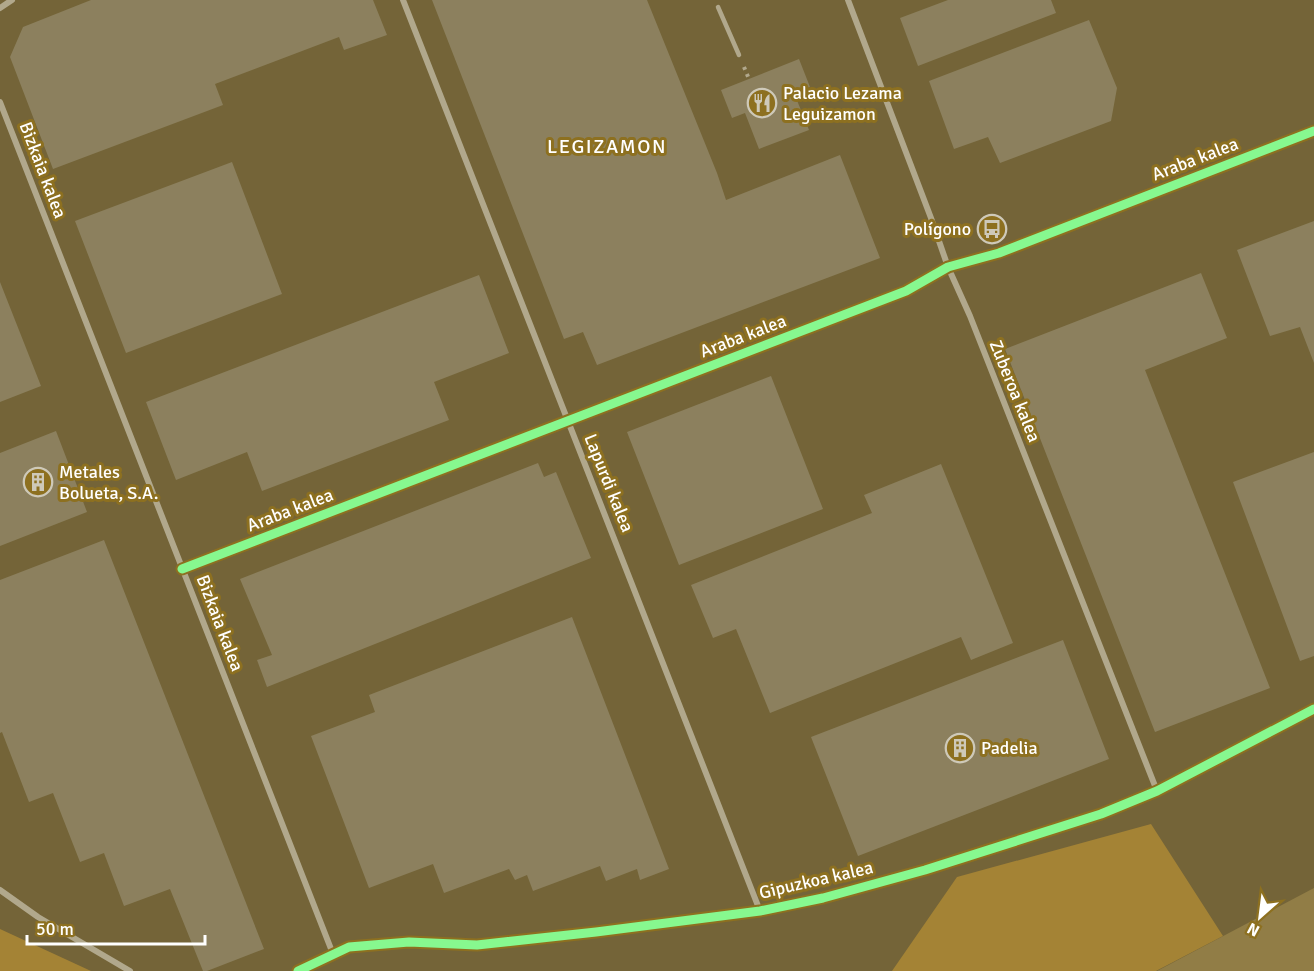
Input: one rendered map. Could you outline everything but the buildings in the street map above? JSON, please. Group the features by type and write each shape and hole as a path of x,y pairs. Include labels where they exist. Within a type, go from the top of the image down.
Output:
{"street":[{"path":"0,8 12,0"},
{"name":"Lapurdi kalea","path":"403,0 760,911"},
{"name":"Zuberoa kalea","path":"848,0 948,267 974,327 1157,791"},
{"name":"Bizkaia kalea","path":"0,102 333,954"},
{"name":"Araba kalea","path":"182,569 906,291 948,267 999,253 1314,131"},
{"name":"Gipuzkoa kalea","path":"298,971 349,947 409,942 477,945 760,911 823,898 925,870 1101,814 1157,791 1314,709"},
{"path":"0,890 38,917 130,971"}],"lane":[{"path":"718,7 739,55"}],"shaded area":[{"path":"1151,824 1223,936 1156,971 892,971 957,877"},
{"path":"1314,888 1314,971 1157,971"},
{"path":"0,929 91,971 0,971"}],"cycle path":[{"path":"182,569 906,291 948,267 999,253 1314,131"},
{"path":"298,971 349,947 409,942 477,945 760,911 823,898 925,870 1101,814 1157,791 1314,709"}],"place":[{"name":"Palacio Lezama Leguizamon","path":"762,103"},
{"name":"Polígono","path":"992,229"},
{"name":"Metales Bolueta, S.A.","path":"38,482"},
{"name":"Padelia","path":"960,748"}],"district":[{"name":"LEGIZAMON","path":"607,146"}]}
